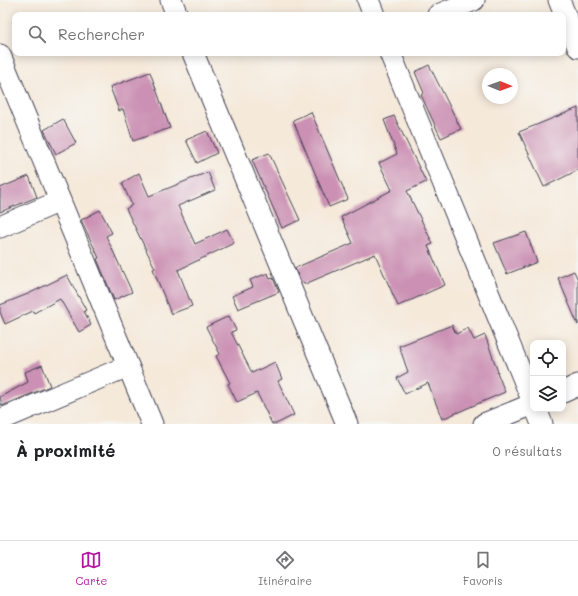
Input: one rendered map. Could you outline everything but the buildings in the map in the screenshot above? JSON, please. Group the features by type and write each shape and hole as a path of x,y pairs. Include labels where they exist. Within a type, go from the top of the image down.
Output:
{"street":[{"path":"171,0 176,12"},
{"path":"368,0 373,12"},
{"path":"445,12 474,0"},
{"path":"559,0 564,12"},
{"path":"566,17 578,47"},
{"path":"0,55 152,424"},
{"path":"194,56 347,424"},
{"path":"391,56 530,396"},
{"path":"0,227 60,201"},
{"path":"0,420 128,366"},
{"path":"566,391 578,385"},
{"path":"484,424 530,404"},
{"path":"537,412 542,424"}]}
